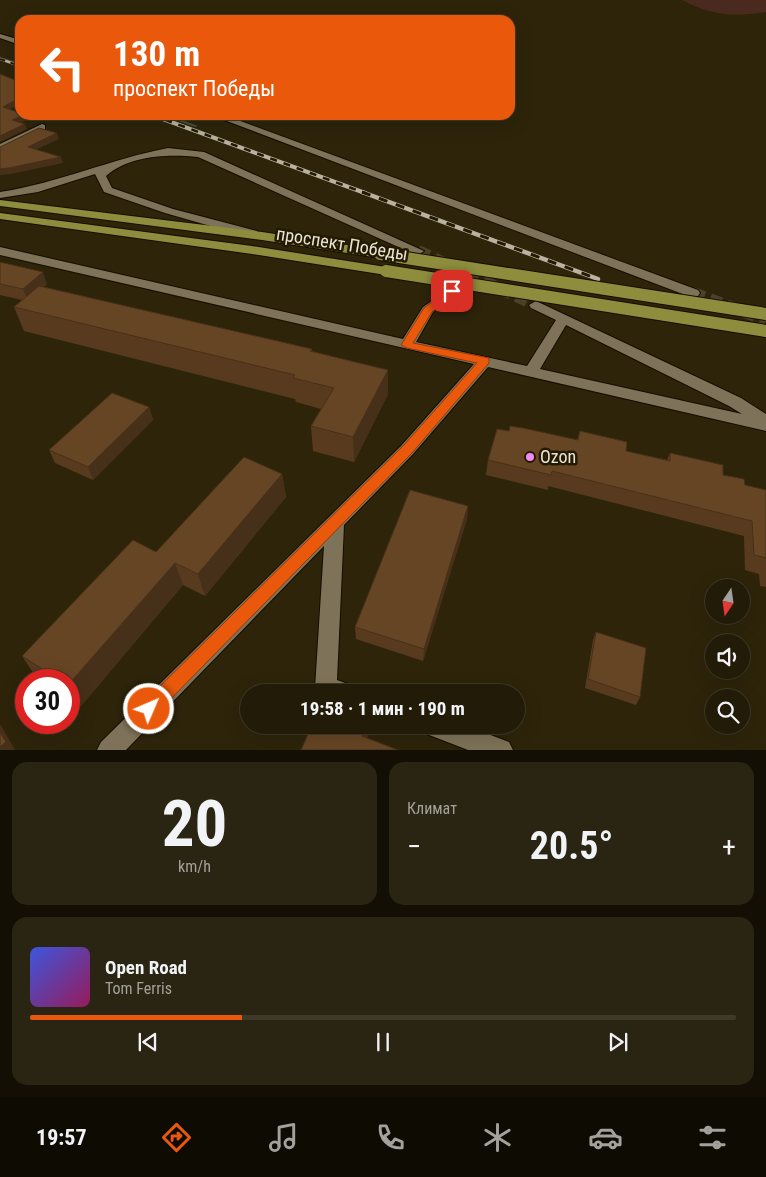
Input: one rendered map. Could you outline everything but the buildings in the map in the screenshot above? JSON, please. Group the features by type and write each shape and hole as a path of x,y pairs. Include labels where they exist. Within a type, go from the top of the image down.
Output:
{"main road":[{"name":"проспект Победы","path":"0,203 262,236 766,314"},
{"name":"проспект Победы","path":"16,218 386,271 766,331"}],"street":[{"path":"0,36 15,41"},
{"path":"229,120 693,293"},
{"path":"0,148 42,127"},
{"path":"0,195 34,190 147,155 168,151 200,154 418,251"},
{"path":"107,168 100,175 108,190 169,211 262,236"},
{"path":"0,217 16,218"},
{"path":"0,251 407,345 766,424"},
{"path":"407,345 428,310 452,291"},
{"path":"536,305 735,402 766,424"},
{"path":"531,371 564,318"},
{"path":"109,750 407,450 485,361"},
{"path":"326,684 335,521"},
{"path":"457,734 501,750"}],"shaded area":[{"path":"682,0 766,0 766,12 723,14 703,9"}],"waterway":[{"path":"0,58 15,62"},
{"path":"179,120 196,126"}],"tunnel":[{"path":"418,251 536,305"},
{"path":"693,293 766,320"}],"railway":[{"path":"0,59 15,64"},
{"path":"166,120 365,193"},
{"path":"362,192 598,279"}],"place":[{"name":"Ozon","path":"530,457"}],"route":[{"path":"149,709 370,485 407,450 485,361 407,345 428,310 452,291"}]}
